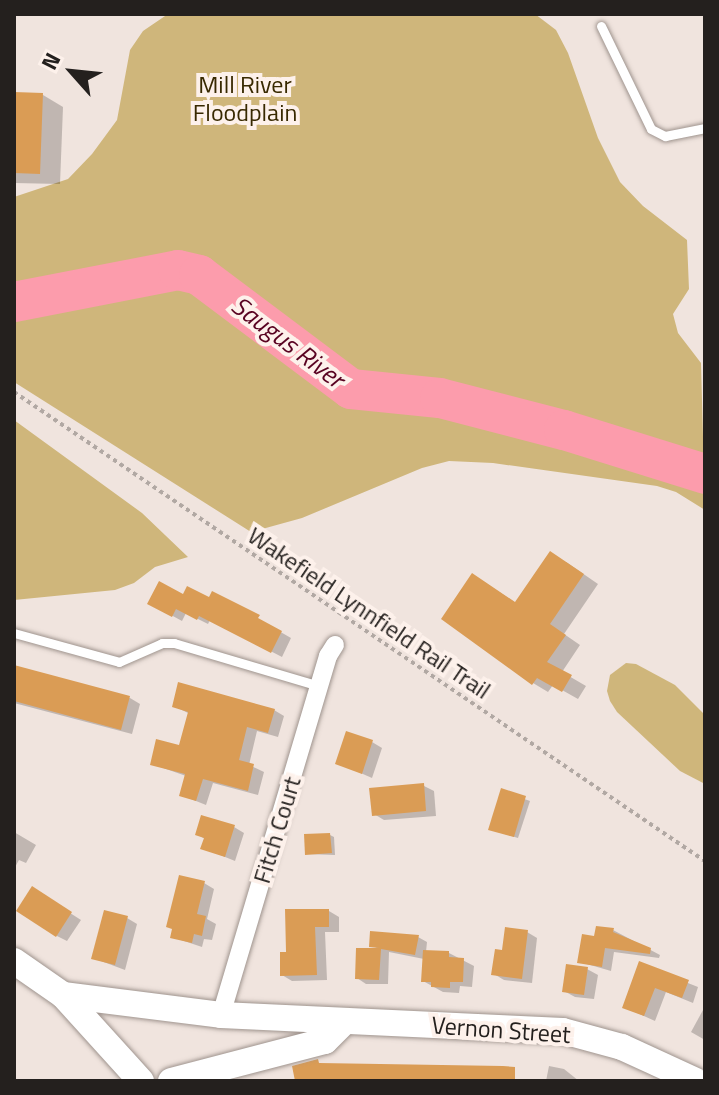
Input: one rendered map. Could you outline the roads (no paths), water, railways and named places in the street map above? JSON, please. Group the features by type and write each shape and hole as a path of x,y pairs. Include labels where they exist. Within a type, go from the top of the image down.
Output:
{"main road":[{"path":"14,961 63,995 141,1081"},
{"name":"Vernon Street","path":"63,995 221,1015 563,1031 633,1051 696,1081"},
{"path":"171,1081 321,1042 332,1036 345,1021"}],"street":[{"name":"Fitch Court","path":"221,1015 319,686 335,645"}],"lane":[{"path":"601,26 651,129 665,136 705,128"},
{"path":"14,633 119,662 162,643 174,643 319,686"}],"waterway":[{"name":"Saugus River","path":"14,302 178,270 199,275 351,389 440,398 564,430 705,474"}],"park label":[{"name":"Mill River Floodplain","path":"245,99"}]}
